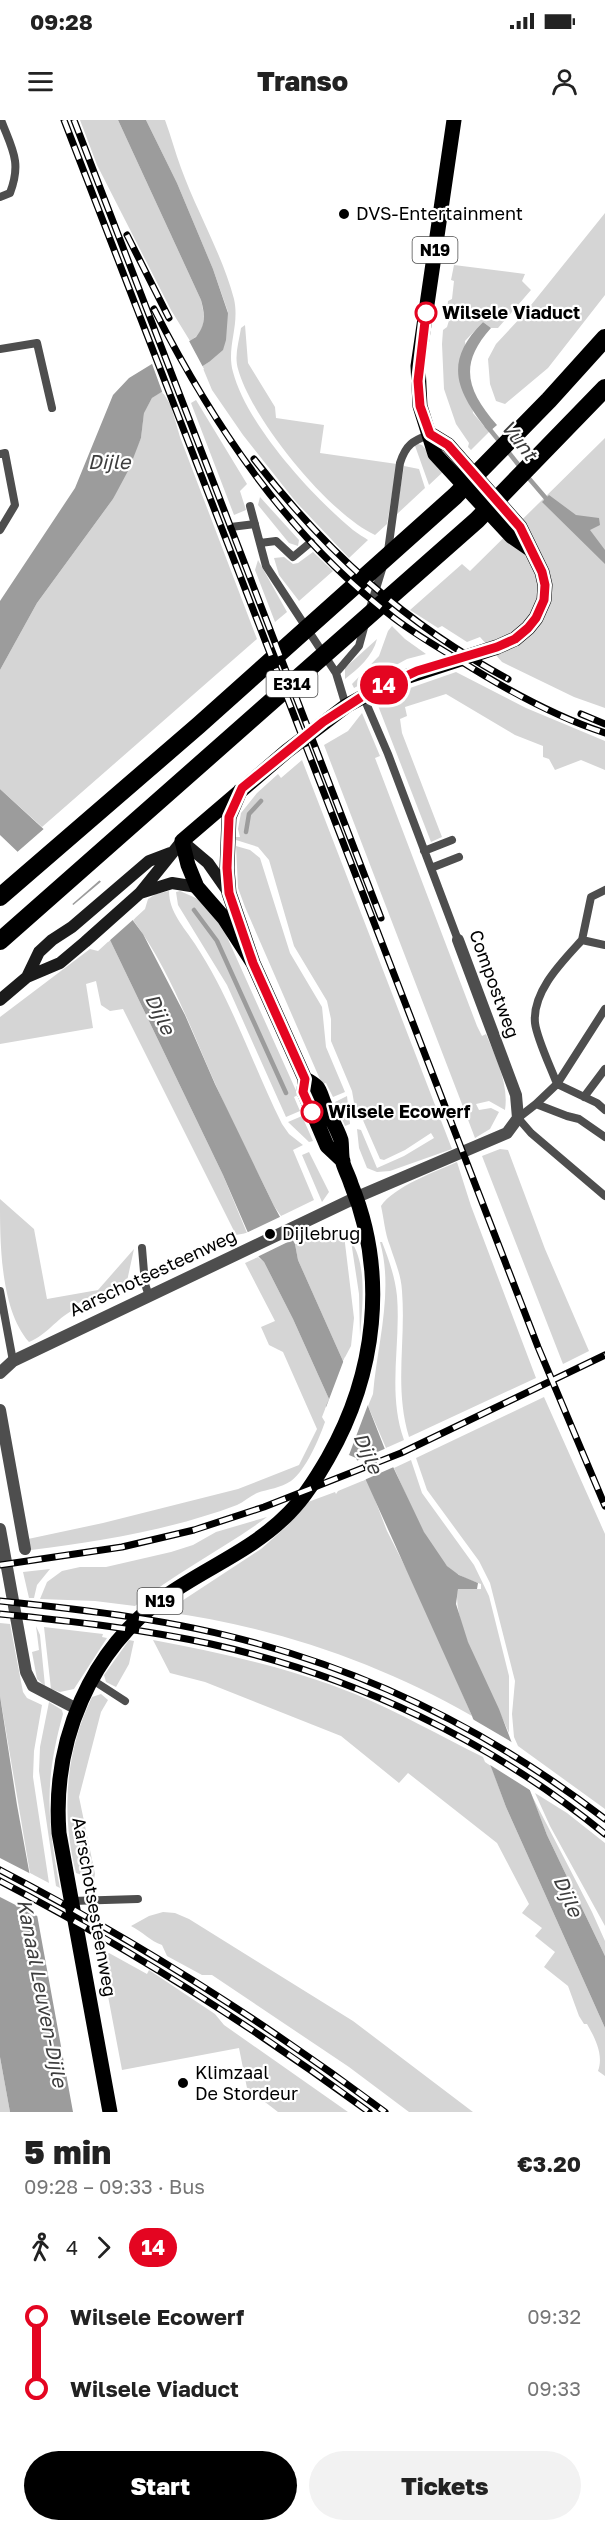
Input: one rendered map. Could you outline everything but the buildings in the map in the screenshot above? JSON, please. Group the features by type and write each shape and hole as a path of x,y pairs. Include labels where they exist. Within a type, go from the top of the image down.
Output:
{"highway":[{"name":"E314","path":"0,897 208,717 446,504 549,400 605,338"},
{"name":"E314","path":"0,941 477,520 605,388"}],"main road":[{"name":"N19","path":"182,841 242,788 346,706 417,671 497,647 515,639 536,618 544,600 545,585 542,572 520,527 448,445 430,434 420,406 418,366 454,120"},
{"name":"Aarschotsesteenweg","path":"110,2112 62,1856 57,1807 62,1757 77,1709 91,1679 108,1654 137,1620 186,1583 254,1544 289,1513 314,1482 354,1405 371,1334 374,1299 372,1265 357,1197 342,1161 341,1140 318,1087 305,1079 253,963 229,893 227,868 229,817 242,788"},
{"name":"Aarschotsesteenweg","path":"182,841 197,887 224,918 253,963"}],"street":[{"path":"0,987 23,980 60,963 140,893 182,841"},
{"name":"Aarschotsesteenweg","path":"182,841 208,863 229,893"},
{"path":"0,1000 23,980 39,952 149,861 170,853"},
{"path":"140,893 172,883 197,887"},
{"name":"Compostweg","path":"458,940 516,1095 518,1118"},
{"path":"357,1197 507,1133 518,1118"},
{"name":"Aarschotsesteenweg","path":"0,1373 13,1361 357,1197"},
{"path":"0,1410 25,1549"},
{"path":"0,1529 26,1672 33,1686 77,1709"}],"lane":[{"path":"0,197 10,193 16,176 15,157 1,120"},
{"path":"0,349 37,343 52,408"},
{"path":"336,673 359,646 391,541 400,463 404,451 410,442 430,434"},
{"path":"0,454 5,453 15,505 0,530"},
{"path":"250,506 266,566 336,673 346,706"},
{"path":"231,528 255,524"},
{"path":"260,543 276,541 293,557 311,542"},
{"name":"Compostweg","path":"363,696 388,754 458,940"},
{"path":"424,851 452,840"},
{"path":"431,868 459,857"},
{"path":"605,890 591,897 582,940 547,982 538,1003 535,1022 557,1084 605,1110"},
{"path":"582,940 605,945"},
{"path":"605,1009 557,1084 518,1118 531,1133 605,1196"},
{"path":"584,1097 605,1069"},
{"path":"536,1104 579,1119 605,1137"},
{"path":"142,1248 145,1284 149,1296"},
{"path":"0,1291 13,1361"},
{"path":"91,1679 125,1701"},
{"path":"72,1901 138,1899"}],"shaded area":[{"path":"80,120 118,120 201,300 202,328 190,341 171,310 97,165"},
{"path":"146,120 165,120 187,184 229,282 235,309 231,363 240,393 266,436 300,479 336,515 368,540 349,558 296,502 243,435 212,390 202,366 209,362 228,312 213,269 177,183"},
{"path":"605,213 605,295 548,368 505,404 496,401 490,384 488,359 496,344 523,315"},
{"path":"454,265 525,274 522,281 531,290 498,328 491,328 483,322 465,341 473,413 489,432 471,450 456,424 444,389 443,330 447,327 450,317 447,311 448,301 452,299 454,281 451,280"},
{"path":"245,325 248,363 275,407 276,418 324,425 320,453 397,464 387,524 375,535 356,524 315,486 275,438 258,413 237,364 241,328"},
{"path":"162,391 171,406 180,437 257,639 42,827 0,789 0,670 37,603 113,499 141,438 144,412 152,398"},
{"path":"196,400 247,484 240,491 246,510 234,515 191,403"},
{"path":"605,438 605,708 574,697 502,662 480,637 467,642 442,626 438,628 410,610 462,564 470,571"},
{"path":"414,443 422,445 444,471 429,485"},
{"path":"404,466 419,469 425,488 396,515"},
{"path":"260,497 299,540 298,546 289,543 258,505"},
{"path":"313,552 333,571 299,601 279,575 274,558 284,557 293,564"},
{"path":"258,560 287,612 275,622 255,570"},
{"path":"392,626 426,654 407,659 354,688 352,684 379,656"},
{"path":"377,639 369,656 345,679 345,668"},
{"path":"456,672 526,708 605,741 605,770 581,760 555,770 549,759 543,757 543,746 515,735 446,694 405,707 407,716 400,719 402,733 442,837 431,842 377,703 410,688"},
{"path":"362,713 380,756 375,758 477,1026 482,1036 486,1034 503,1081 505,1110 489,1101 476,1104 479,1110 491,1108 499,1112 490,1129 475,1138 324,745 348,731"},
{"path":"302,760 452,1149 390,1171 377,1172 367,1168 359,1148 357,1129 361,1130 377,1168 404,1156 434,1138 431,1133 405,1150 384,1160 380,1159 362,1118 357,1120 352,1091 331,1041 331,1019 327,1001 294,946 269,860 258,847 236,840 235,837 240,837 238,829 241,813 257,793 278,774 281,778"},
{"path":"236,846 250,850 260,858 290,953 322,1007 326,1047 345,1092 333,1097 326,1083 322,1084 245,907 238,888"},
{"path":"169,891 174,913 220,987 282,1124 289,1134 303,1145 293,1150 314,1200 281,1216 228,1112 168,978 146,938 133,920 145,909 148,899 156,894"},
{"path":"180,891 198,899 223,928 298,1095 294,1097 300,1111 286,1117 227,985 178,905 176,892"},
{"path":"110,940 223,1175 247,1233 236,1235 123,1009 110,1011 101,1005 96,981 86,984 93,1028 0,1044 0,1017 90,949 98,951"},
{"path":"347,1096 350,1124 345,1126 335,1102"},
{"path":"302,1116 313,1141 309,1142 288,1122"},
{"path":"500,1149 508,1150 545,1249 589,1351 563,1364 482,1156"},
{"path":"309,1152 329,1192 322,1202 302,1155"},
{"path":"457,1162 471,1206 536,1378 409,1437 401,1382 403,1310 401,1285 381,1206 405,1186"},
{"path":"0,1199 34,1229 47,1299 98,1290 134,1249 127,1281 74,1305 73,1310 29,1342 19,1328 7,1294 0,1235"},
{"path":"321,1229 334,1230 344,1235 354,1318 351,1346 343,1361 298,1260 295,1244 299,1244 297,1237"},
{"path":"351,1241 360,1262 362,1275 363,1300 360,1337 359,1294"},
{"path":"380,1242 382,1242 389,1262 397,1296 395,1386 399,1422 404,1440 386,1448 368,1406 373,1394 385,1299 384,1261"},
{"path":"258,1257 264,1262 293,1319 329,1399 322,1417 325,1422 302,1470 291,1481 283,1485 257,1493 237,1505 188,1521 109,1539 31,1550 28,1539 103,1523 238,1489 299,1465 317,1429 283,1352 269,1345 261,1327 275,1321 245,1263"},
{"path":"544,1397 605,1534 605,1809 518,1746 514,1737 512,1714 515,1681 490,1583 479,1561 427,1490 416,1458"},
{"path":"411,1460 422,1493 474,1565 489,1596 509,1676 509,1733 475,1661 457,1603 458,1589 481,1589 481,1584 448,1567 432,1547 394,1468"},
{"path":"367,1479 387,1531 418,1592 472,1716 399,1679 323,1649 245,1627 165,1612 261,1549 287,1526 308,1502 335,1492 336,1494 338,1491"},
{"path":"267,1517 166,1582 135,1606 95,1601 40,1599 47,1582 62,1571 80,1567 106,1567 171,1552 193,1545 216,1532"},
{"path":"50,1569 37,1585 34,1598 29,1598 23,1572"},
{"path":"0,1623 10,1624 23,1692 27,1698 42,1705 34,1751 33,1777 49,1883 30,1873 0,1696"},
{"path":"36,1626 40,1635 45,1686 37,1679 32,1652 39,1650"},
{"path":"44,1627 103,1634 102,1637 107,1638 74,1689 60,1692 51,1689"},
{"path":"129,1640 134,1641 129,1664 116,1687 106,1682 104,1675"},
{"path":"153,1640 256,1662 306,1676 388,1708 483,1757 485,1762 491,1766 506,1807 605,2028 605,2076 598,2071 600,2059 596,2041 587,2024 584,2024 579,2016 568,1986 544,1967 555,1952 535,1936 542,1928 522,1913 529,1904 497,1843 408,1773 399,1783 341,1736 205,1682 170,1673"},
{"path":"101,1694 108,1700 101,1712 79,1797 95,1874 94,1879 76,1873 71,1851 67,1806 71,1761 76,1740 92,1697"},
{"path":"49,1702 62,1710 63,1714 50,1781 50,1821 60,1888 56,1886 39,1771 40,1747"},
{"path":"530,1792 592,1912 605,1941 605,1956 547,1835"},
{"path":"535,1793 567,1813 605,1843 605,1926 550,1826"},
{"path":"163,1912 175,1913 189,1919 353,2021 473,2112 409,2112 349,2067 212,1975 202,1975 167,1956 162,1945 131,1926 149,1916"},
{"path":"109,1953 147,1974 149,1970 215,2014 224,2025 348,2112 278,2112 247,2088 239,2048 122,2070 101,1959"},
{"path":"0,2057 10,2112 0,2112"}],"water":[{"name":"Dijle","path":"118,120 146,120 177,183 213,269 228,313 226,340 223,350 209,362 152,398 144,413 141,438 129,469 113,499 37,603 0,670 0,601 75,488 113,395 129,378 196,337 203,324 201,300"},
{"path":"483,322 491,328 474,354 470,366 470,377 479,400 497,425 489,432 462,390 458,364 470,337"},
{"path":"549,495 576,515 599,518 600,525 590,530 605,550 605,564 542,502"},
{"name":"Dijle","path":"0,789 111,891 143,934 185,1015 215,1084 274,1206 295,1244 298,1260 343,1361 368,1406 386,1452 424,1532 447,1566 459,1575 478,1583 477,1589 458,1589 456,1604 468,1642 499,1709 547,1835 605,1956 605,2028 506,1807 472,1716 356,1458 349,1455 326,1406 329,1399 293,1319 264,1262 258,1256 223,1175 110,940 0,835"},
{"name":"Kanaal Leuven-Dijle","path":"0,1696 17,1805 73,2112 10,2112 0,2057"}],"pier":[{"path":"188,339 204,369 163,394 151,361"},
{"path":"46,827 101,879 70,906 15,854"},
{"path":"103,880 135,918 108,942 71,907"},
{"name":"Dijlebrug","path":"284,1215 296,1238 255,1258 244,1234"},
{"path":"345,1357 369,1402 349,1455 344,1452 325,1410"},
{"path":"389,1447 396,1466 362,1481 354,1462"},
{"path":"469,1717 515,1744 533,1792 487,1763"},
{"path":"0,1858 33,1875 41,1918 0,1897"}],"waterway":[{"name":"Vunt","path":"487,426 500,442"},
{"name":"Vunt","path":"506,449 521,468"},
{"name":"Vunt","path":"526,475 550,503"},
{"path":"246,832 249,814 261,801"},
{"path":"194,910 217,941 286,1093"}],"railway":[{"path":"64,120 538,1347 605,1506"},
{"path":"74,120 381,918"},
{"path":"127,235 169,318"},
{"path":"154,309 202,395 228,437 257,477 320,552 356,586 394,618 494,681 548,710 605,733"},
{"path":"254,459 309,524 369,582 435,634 508,679"},
{"path":"581,714 605,724"},
{"path":"0,1565 122,1547 194,1530 264,1507 401,1453 605,1355"},
{"path":"0,1601 163,1622 259,1644 306,1658 352,1675 441,1715 525,1763 605,1819"},
{"path":"0,1614 159,1634 211,1644 317,1674 419,1716 468,1741 561,1800 605,1834"},
{"path":"0,1870 149,1953 197,1983 339,2078 385,2112"},
{"path":"0,1881 96,1933 189,1989 280,2049 369,2112"}],"bus line":[{"name":"14","path":"312,1112 303,1092 305,1079 253,963 229,893 227,868 229,817 242,788 323,722 363,696 417,671 497,647 515,639 536,618 544,600 545,585 542,572 520,527 457,458 448,445 430,434 420,406 418,381 426,313"}],"place":[{"name":"DVS-Entertainment","path":"344,214"},
{"name":"Wilsele Viaduct","path":"426,313"},
{"name":"Wilsele Ecowerf","path":"312,1112"},
{"name":"Dijlebrug","path":"270,1234"},
{"name":"Klimzaal De Stordeur","path":"183,2083"}]}
